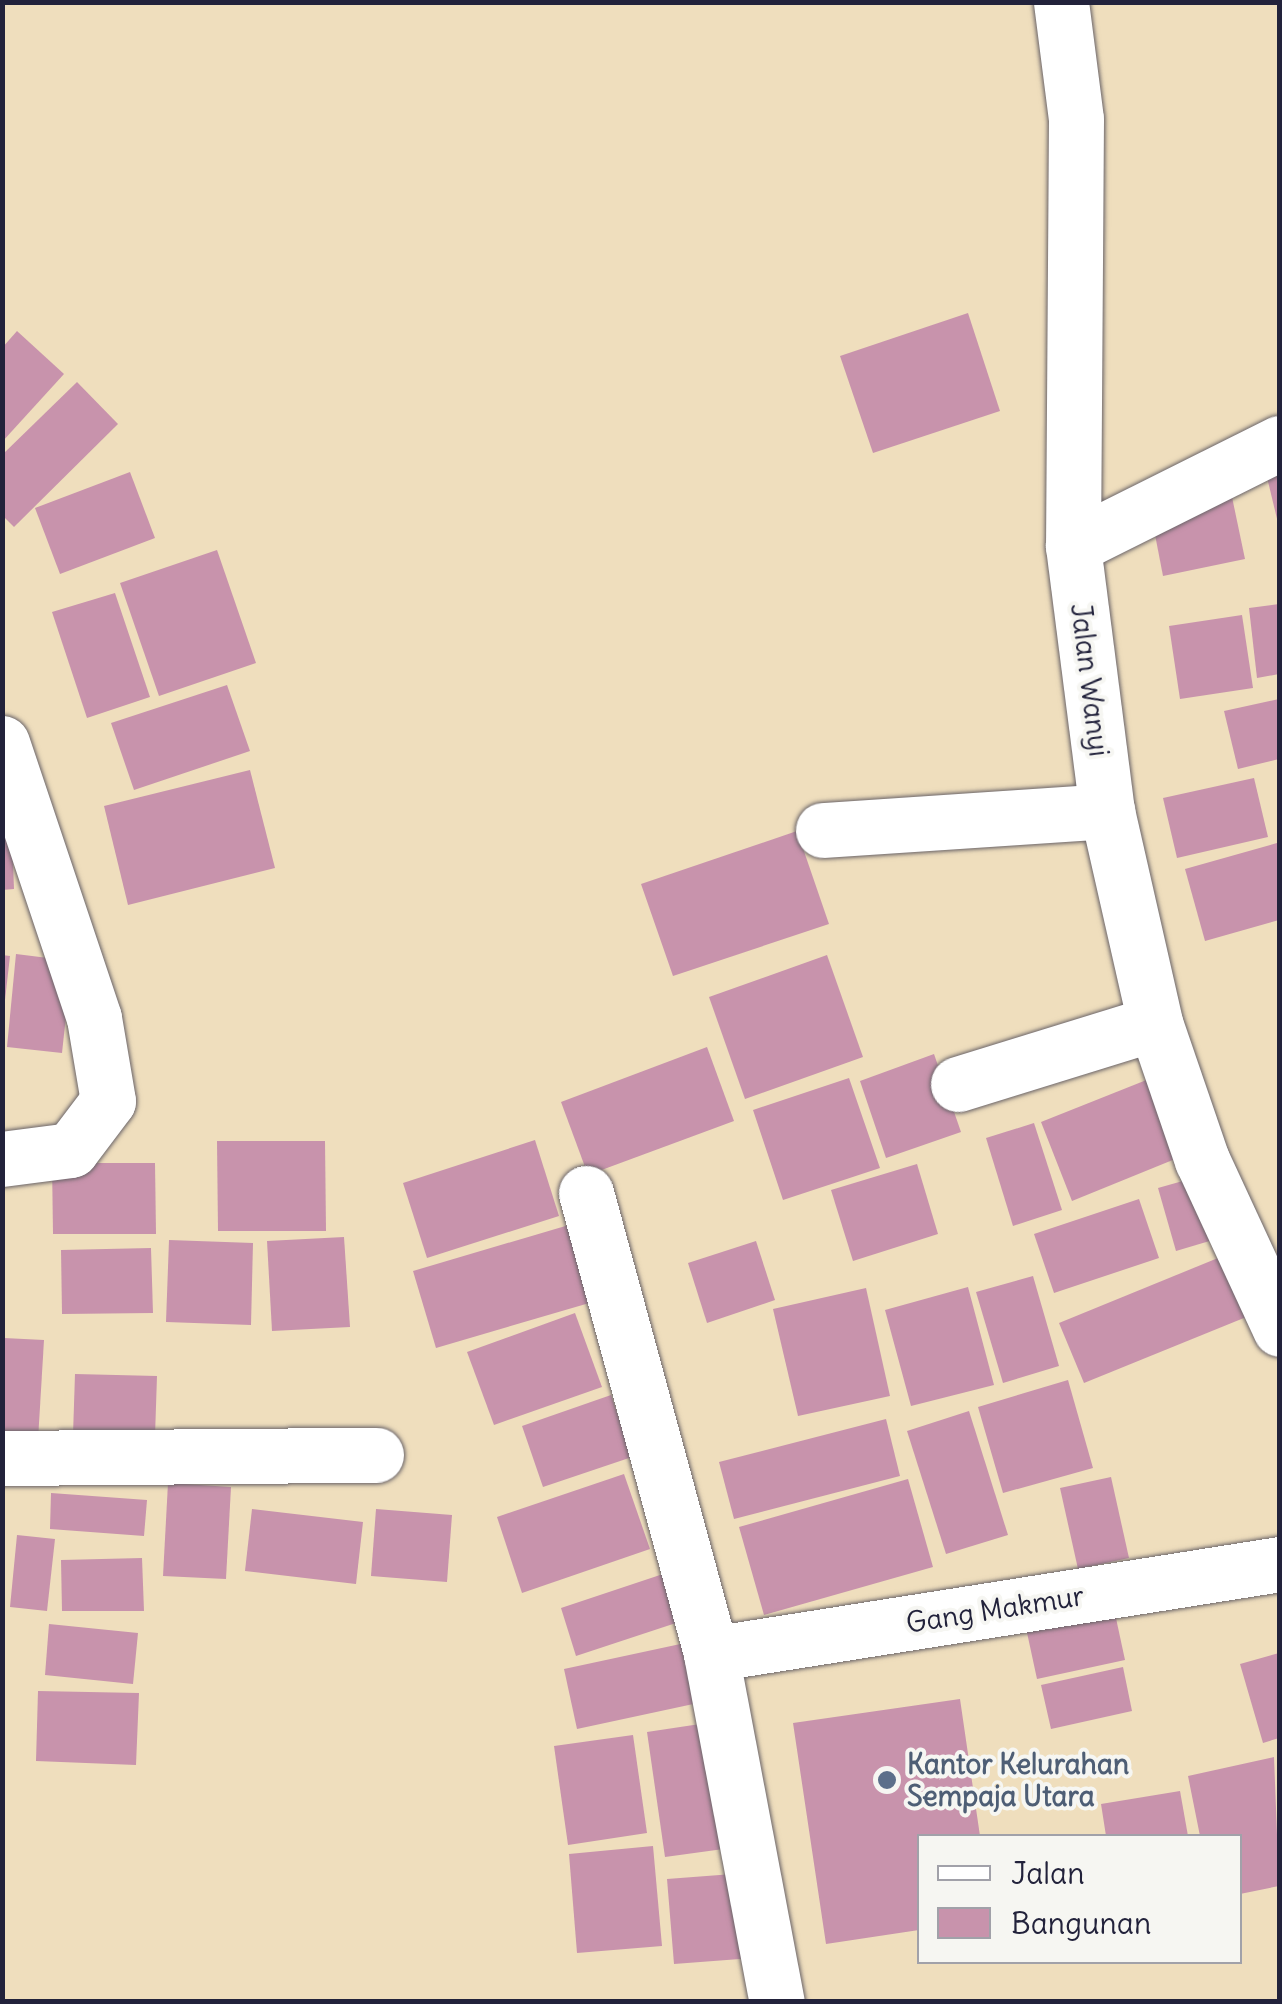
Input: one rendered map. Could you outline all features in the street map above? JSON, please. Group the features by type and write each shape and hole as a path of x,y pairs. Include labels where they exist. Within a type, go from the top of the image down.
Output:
{"street":[{"name":"Jalan Wanyi","path":"1061,2 1076,119 1073,546 1107,811 1155,1024 1202,1160 1280,1329"},
{"path":"1073,546 1280,443"},
{"path":"2,742 15,804 94,1018 108,1101 71,1150 2,1159"},
{"path":"823,830 1107,811"},
{"path":"958,1084 1155,1024"},
{"path":"586,1193 712,1654 777,2002"},
{"path":"2,1458 376,1455"},
{"name":"Gang Makmur","path":"712,1654 1280,1564"}],"building":[{"path":"968,313 1000,411 873,453 840,356"},
{"path":"17,331 64,374 2,442 2,348"},
{"path":"77,382 118,424 14,527 2,515 2,455"},
{"path":"1279,466 1279,523 1278,523 1265,469"},
{"path":"130,472 155,538 60,574 35,508"},
{"path":"1232,497 1245,559 1163,576 1151,514"},
{"path":"217,550 256,663 159,696 120,583"},
{"path":"115,593 150,697 87,718 52,612"},
{"path":"1279,604 1279,674 1257,678 1249,608"},
{"path":"1242,615 1253,688 1180,699 1169,626"},
{"path":"227,685 250,751 134,790 111,723"},
{"path":"1279,699 1279,759 1238,769 1224,711"},
{"path":"250,770 275,868 128,905 104,806"},
{"path":"1254,778 1268,837 1177,858 1163,798"},
{"path":"2,811 11,811 14,889 2,890"},
{"path":"797,831 829,924 673,976 641,884"},
{"path":"1277,843 1279,920 1205,941 1185,869"},
{"path":"16,954 72,961 62,1053 7,1047"},
{"path":"2,955 10,956 5,1000 2,1000"},
{"path":"827,955 863,1057 745,1099 709,997"},
{"path":"707,1047 734,1121 588,1175 561,1102"},
{"path":"934,1054 961,1132 886,1158 860,1081"},
{"path":"1154,1077 1185,1155 1072,1201 1041,1122"},
{"path":"849,1078 880,1168 783,1200 753,1110"},
{"path":"1034,1123 1062,1210 1013,1226 986,1138"},
{"path":"535,1140 559,1216 427,1258 403,1183"},
{"path":"217,1141 325,1141 326,1231 218,1231"},
{"path":"52,1163 155,1163 156,1234 53,1234"},
{"path":"917,1164 938,1234 853,1261 831,1190"},
{"path":"1204,1175 1223,1237 1176,1251 1158,1188"},
{"path":"1139,1199 1159,1258 1054,1293 1034,1234"},
{"path":"579,1222 603,1299 436,1348 413,1271"},
{"path":"344,1237 350,1327 272,1331 267,1241"},
{"path":"169,1240 253,1243 251,1325 166,1322"},
{"path":"756,1241 775,1300 707,1323 688,1263"},
{"path":"151,1248 153,1313 62,1314 61,1250"},
{"path":"1240,1249 1266,1309 1084,1383 1059,1323"},
{"path":"1033,1276 1059,1366 1003,1383 976,1292"},
{"path":"968,1287 994,1385 911,1406 885,1310"},
{"path":"866,1288 890,1396 798,1416 773,1309"},
{"path":"575,1313 602,1387 494,1425 467,1352"},
{"path":"4,1338 44,1340 38,1440 2,1438"},
{"path":"75,1374 157,1376 155,1436 73,1435"},
{"path":"1068,1380 1093,1468 1003,1493 978,1407"},
{"path":"611,1395 632,1457 543,1487 522,1426"},
{"path":"969,1411 1008,1535 946,1554 907,1431"},
{"path":"886,1419 900,1476 734,1519 719,1462"},
{"path":"624,1474 650,1549 522,1593 497,1517"},
{"path":"1111,1477 1129,1558 1078,1569 1060,1488"},
{"path":"908,1479 933,1567 764,1615 739,1527"},
{"path":"168,1483 231,1487 226,1579 163,1576"},
{"path":"51,1493 147,1500 144,1536 50,1529"},
{"path":"252,1509 363,1522 356,1584 245,1571"},
{"path":"376,1509 452,1515 447,1582 371,1576"},
{"path":"17,1535 55,1539 47,1611 10,1607"},
{"path":"142,1558 144,1611 62,1611 61,1560"},
{"path":"663,1574 679,1622 576,1656 561,1608"},
{"path":"1111,1595 1125,1660 1037,1679 1023,1614"},
{"path":"49,1624 138,1633 133,1684 45,1675"},
{"path":"699,1640 712,1700 577,1729 564,1669"},
{"path":"1279,1653 1279,1738 1263,1743 1240,1664"},
{"path":"1123,1667 1132,1711 1051,1729 1041,1685"},
{"path":"38,1691 139,1693 136,1765 36,1761"},
{"name":"Kantor Kelurahan Sempaja Utara","path":"960,1699 980,1834 917,1834 917,1930 826,1944 793,1723"},
{"path":"720,1721 738,1847 665,1857 647,1732"},
{"path":"633,1735 647,1833 568,1845 554,1746"},
{"path":"1274,1757 1279,1886 1242,1894 1242,1834 1200,1834 1188,1776"},
{"path":"1180,1791 1188,1834 1106,1834 1101,1804"},
{"path":"653,1846 662,1946 577,1953 569,1854"},
{"path":"746,1873 753,1958 674,1964 667,1879"}],"place":[{"name":"Kantor Kelurahan Sempaja Utara","path":"887,1780"}]}
